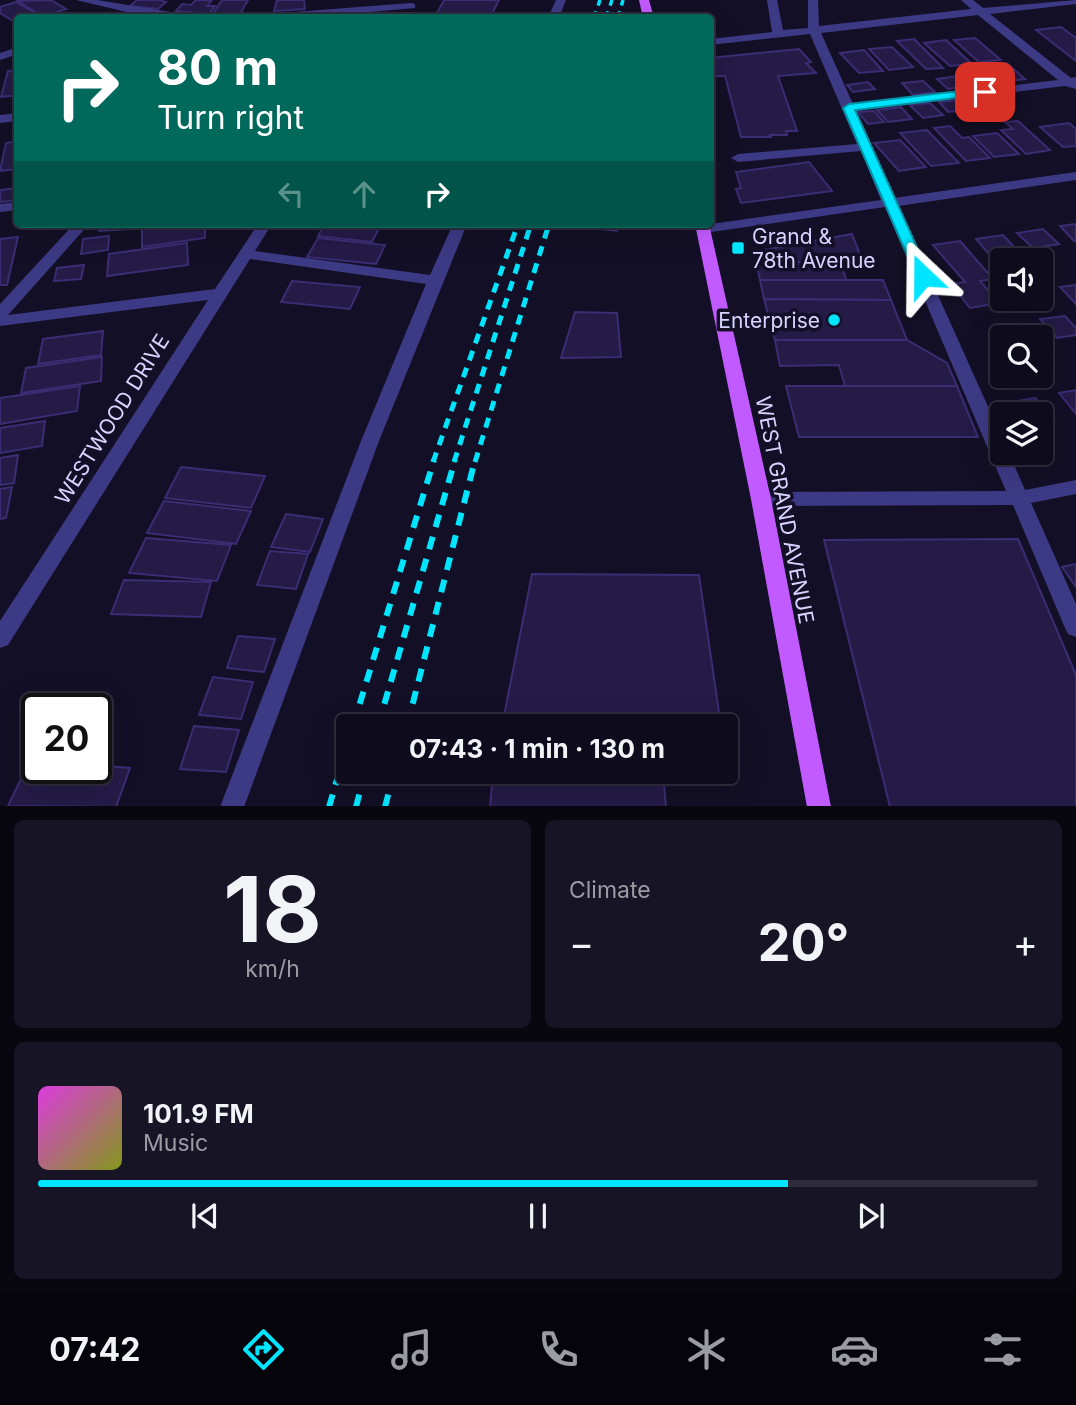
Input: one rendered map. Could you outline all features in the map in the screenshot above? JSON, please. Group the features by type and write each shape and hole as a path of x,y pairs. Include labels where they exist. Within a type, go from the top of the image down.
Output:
{"main road":[{"name":"WEST GRAND AVENUE","path":"703,228 761,499 819,806"}],"street":[{"path":"81,0 166,14"},
{"path":"772,0 778,34"},
{"path":"813,0 814,30 1076,628"},
{"path":"967,0 1073,84"},
{"path":"714,42 1076,1"},
{"path":"323,14 408,9"},
{"path":"118,14 129,10"},
{"path":"849,108 1073,84"},
{"path":"738,158 866,147"},
{"path":"714,225 1076,176"},
{"path":"0,314 78,228"},
{"name":"WESTWOOD DRIVE","path":"0,639 262,228"},
{"path":"232,806 338,526 458,228"},
{"path":"244,254 435,280"},
{"path":"0,321 218,294"},
{"path":"761,499 1020,498 1076,487"}],"building":[{"path":"51,0 66,9 52,14 38,14 18,1"},
{"path":"137,0 166,2 158,9 130,6"},
{"path":"196,0 212,0 207,6 215,6 209,14 176,11 182,4 191,5"},
{"path":"222,0 248,0 240,14 213,14"},
{"path":"277,0 304,0 305,9 274,11"},
{"path":"444,0 499,0 492,14 437,14"},
{"path":"16,2 36,13 14,14 13,21 0,13 0,7"},
{"path":"1061,27 1076,38 1076,61 1036,30"},
{"path":"975,38 1001,60 979,62 954,40"},
{"path":"914,39 943,68 926,69 897,41"},
{"path":"946,40 972,64 950,66 924,43"},
{"path":"892,47 913,67 889,70 869,49"},
{"path":"799,49 811,62 806,63 816,73 778,76 797,131 786,131 787,135 770,135 771,137 741,137 725,76 714,76 714,58"},
{"path":"864,50 883,71 859,73 840,53"},
{"path":"1007,63 1025,79 1001,82 983,66"},
{"path":"14,70 14,95 1,97 8,71"},
{"path":"982,72 996,85 973,88 959,75"},
{"path":"958,76 968,86 948,89 937,79"},
{"path":"923,81 935,92 913,95 902,83"},
{"path":"868,82 875,89 853,92 847,85"},
{"path":"959,100 969,110 948,112 939,102"},
{"path":"930,103 943,115 923,118 910,105"},
{"path":"901,107 912,119 888,122 877,110"},
{"path":"874,111 884,122 868,124 858,112"},
{"path":"1018,121 1050,150 1026,154 1001,130 1013,129 1005,122"},
{"path":"1069,123 1076,129 1076,146 1063,147 1040,127"},
{"path":"950,126 962,138 969,137 990,158 966,161 934,128"},
{"path":"927,130 959,163 931,166 900,133"},
{"path":"997,133 1019,154 994,157 973,136"},
{"path":"900,140 926,167 899,171 874,143"},
{"path":"14,142 14,169 0,171 6,143"},
{"path":"809,162 832,191 741,203 736,189 741,188 736,172"},
{"path":"14,188 14,200 0,202 0,190"},
{"path":"1076,224 1076,241 1074,241 1060,226"},
{"path":"100,228 129,228 129,229 99,231"},
{"path":"205,228 205,238 142,247 142,229"},
{"path":"323,228 379,228 372,242 318,236"},
{"path":"592,228 617,228 617,231"},
{"path":"1043,229 1059,244 1033,248 1017,233"},
{"path":"852,234 863,262 766,262 763,250"},
{"path":"1003,235 1015,248 990,248 988,253 976,239"},
{"path":"109,236 108,250 81,254 83,239"},
{"path":"18,237 7,285 0,285 0,239"},
{"path":"318,238 385,245 376,264 307,257"},
{"path":"960,241 990,276 990,279 980,281 990,293 990,305 970,308 951,284 965,282 933,245"},
{"path":"187,243 188,265 107,276 109,254"},
{"path":"756,262 841,262 846,280 760,280"},
{"path":"84,265 81,279 54,281 57,268"},
{"path":"760,280 883,280 891,300 764,299"},
{"path":"292,281 360,287 350,309 281,302"},
{"path":"1076,285 1076,304 1060,287"},
{"name":"Enterprise","path":"764,299 891,300 907,340 775,340"},
{"path":"575,312 617,313 621,357 561,358"},
{"path":"1065,316 1076,328 1076,335 1057,338 1053,334 1053,325 1045,325 1040,319"},
{"path":"103,331 101,355 38,364 43,339"},
{"path":"775,340 907,340 947,363 957,386 845,386 839,365 780,366"},
{"path":"102,357 101,381 21,393 26,368"},
{"path":"80,386 77,411 0,424 0,398"},
{"path":"786,386 957,386 978,437 799,437"},
{"path":"1076,390 1076,414 1059,393"},
{"path":"1035,398 1038,402 1012,402"},
{"path":"45,421 42,446 0,453 0,428"},
{"path":"18,455 14,483 0,485 0,458"},
{"path":"181,467 265,476 251,508 165,498"},
{"path":"12,487 6,518 0,519 0,489"},
{"path":"164,501 251,511 236,544 147,533"},
{"path":"286,514 323,519 310,552 271,547"},
{"path":"146,538 231,545 217,581 129,573"},
{"path":"1018,539 1076,675 1076,806 890,806 824,540"},
{"path":"270,551 308,554 296,589 257,585"},
{"path":"1076,564 1076,587 1062,567"},
{"path":"532,574 699,575 719,714 504,714"},
{"path":"124,580 211,582 201,617 111,614"},
{"path":"238,636 275,639 264,672 227,668"},
{"path":"213,677 253,682 241,719 199,715"},
{"path":"194,726 239,730 226,772 180,769"},
{"path":"112,766 130,768 116,806 8,806 21,779 21,784 112,784"},
{"path":"492,784 664,784 666,806 490,806"}],"railway":[{"path":"595,14 600,0"},
{"path":"607,14 612,0"},
{"path":"619,14 623,0"},
{"path":"433,462 517,228"},
{"path":"454,462 530,228"},
{"path":"475,462 548,228"},
{"path":"357,714 434,460"},
{"path":"381,714 455,460"},
{"path":"410,714 475,460"},
{"path":"329,806 336,783"},
{"path":"356,806 362,784"},
{"path":"385,806 391,784"}],"place":[{"name":"Grand & 78th Avenue","path":"738,248"},
{"name":"Enterprise","path":"834,320"}],"route":[{"path":"923,276 849,108 985,92"}]}
